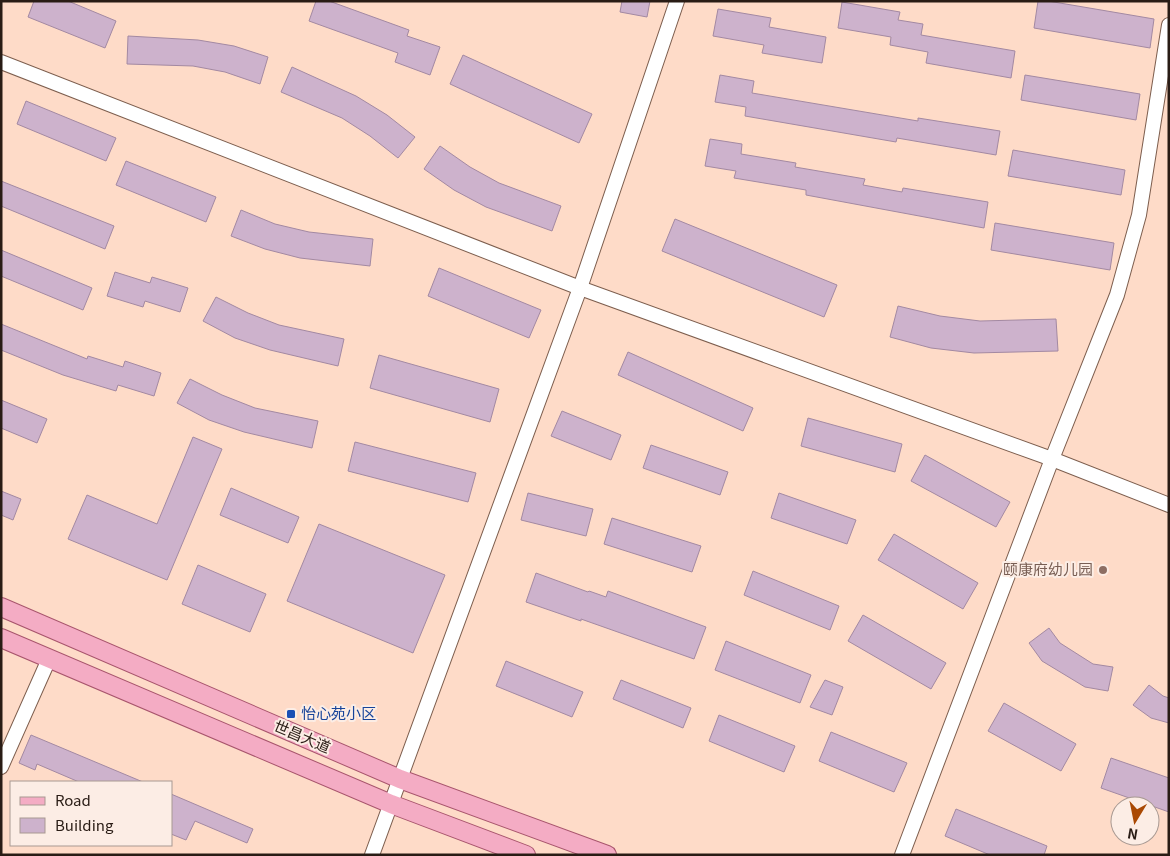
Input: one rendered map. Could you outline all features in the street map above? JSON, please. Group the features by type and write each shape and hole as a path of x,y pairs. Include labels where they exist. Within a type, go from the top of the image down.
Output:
{"main road":[{"name":"世昌大道","path":"1,607 400,779 607,855"},
{"name":"世昌大道","path":"1,638 391,804 526,855"}],"street":[{"path":"372,855 580,288 676,1"},
{"path":"902,855 1052,458 1117,295 1136,224 1169,25"},
{"path":"1,62 580,288 1052,458 1169,505"},
{"path":"1,767 49,659"}],"building":[{"path":"34,1 68,1 116,21 105,48 28,17"},
{"path":"316,1 329,1 409,30 407,36 440,47 430,75 395,62 398,53 309,21"},
{"path":"622,1 650,1 647,17 620,12"},
{"path":"1038,1 1048,1 1154,19 1150,48 1034,28"},
{"path":"842,2 900,12 898,20 923,24 921,35 1015,51 1011,78 926,63 928,52 890,45 891,37 838,28"},
{"path":"718,9 771,18 769,27 826,37 822,63 762,53 764,45 713,36"},
{"path":"128,36 198,40 234,46 268,57 260,84 225,72 193,66 127,64"},
{"path":"463,55 592,114 579,143 450,84"},
{"path":"292,67 356,96 387,115 415,137 398,158 370,136 342,118 281,92"},
{"path":"720,75 754,81 752,93 918,121 918,118 1000,131 996,155 897,138 896,142 745,116 746,107 715,102"},
{"path":"1025,75 1140,94 1136,120 1021,100"},
{"path":"26,101 116,138 106,161 17,124"},
{"path":"710,139 742,144 741,154 796,163 795,167 865,179 863,185 902,192 903,188 988,202 984,228 806,195 806,190 734,178 736,171 705,166"},
{"path":"440,146 470,167 499,183 561,206 552,231 486,207 454,190 424,169"},
{"path":"1013,150 1125,170 1121,195 1008,176"},
{"path":"126,161 216,197 206,222 116,185"},
{"path":"1,181 114,226 105,249 1,206"},
{"path":"241,210 275,224 309,232 373,239 370,266 300,258 265,249 231,236"},
{"path":"675,219 837,285 824,317 662,251"},
{"path":"995,223 1114,243 1110,270 991,250"},
{"path":"1,250 92,288 83,310 1,276"},
{"path":"439,268 541,310 529,338 428,296"},
{"path":"115,272 150,283 152,277 188,288 180,312 145,301 143,307 107,296"},
{"path":"216,297 248,313 279,325 344,339 338,366 270,350 235,338 203,321"},
{"path":"898,306 940,316 980,321 1056,319 1058,351 974,353 931,348 890,337"},
{"path":"1,324 87,359 88,356 123,367 125,361 161,373 154,396 118,385 116,391 63,375 1,350"},
{"path":"628,352 753,408 743,431 618,375"},
{"path":"379,355 499,389 490,422 370,388"},
{"path":"190,379 222,395 255,408 318,421 312,448 244,432 209,420 177,403"},
{"path":"1,400 47,419 37,443 1,428"},
{"path":"562,411 621,435 611,460 551,436"},
{"path":"808,418 902,444 895,472 801,446"},
{"path":"193,437 222,449 167,580 68,539 87,495 157,524"},
{"path":"355,442 476,473 468,502 348,471"},
{"path":"651,445 728,472 720,495 643,468"},
{"path":"925,455 1010,502 996,527 911,481"},
{"path":"231,488 299,517 288,543 220,515"},
{"path":"1,491 21,499 13,520 1,515"},
{"path":"528,493 593,509 586,536 521,520"},
{"path":"779,493 856,520 847,544 771,518"},
{"path":"612,518 701,546 692,572 604,544"},
{"path":"319,524 445,575 413,653 287,601"},
{"path":"894,534 978,583 963,609 878,560"},
{"path":"198,565 266,594 250,632 182,604"},
{"path":"753,571 839,606 830,630 744,595"},
{"path":"536,573 606,597 608,591 706,627 694,659 581,619 581,621 526,602"},
{"path":"863,615 946,663 931,689 848,641"},
{"path":"1049,628 1060,643 1093,664 1113,667 1108,691 1085,687 1042,661 1029,643"},
{"path":"726,641 811,675 800,703 715,670"},
{"path":"506,661 583,692 572,717 496,686"},
{"path":"621,680 691,708 683,728 613,699"},
{"path":"825,680 843,687 832,715 810,707"},
{"path":"1149,685 1163,696 1169,698 1169,723 1151,718 1133,705"},
{"path":"1004,703 1076,744 1061,771 988,731"},
{"path":"719,715 795,746 784,772 709,741"},
{"path":"831,732 907,763 894,792 819,761"},
{"path":"31,735 141,781 77,781 37,764 35,770 19,763"},
{"path":"1111,758 1169,778 1169,812 1160,809 1160,796 1124,796 1101,788"},
{"path":"172,794 253,829 247,843 195,821 186,840 172,834"},
{"path":"956,809 1047,846 1044,855 990,855 945,836"}],"place":[{"name":"颐康府幼儿园","path":"1103,570"},
{"name":"怡心苑小区","path":"291,714"}]}
